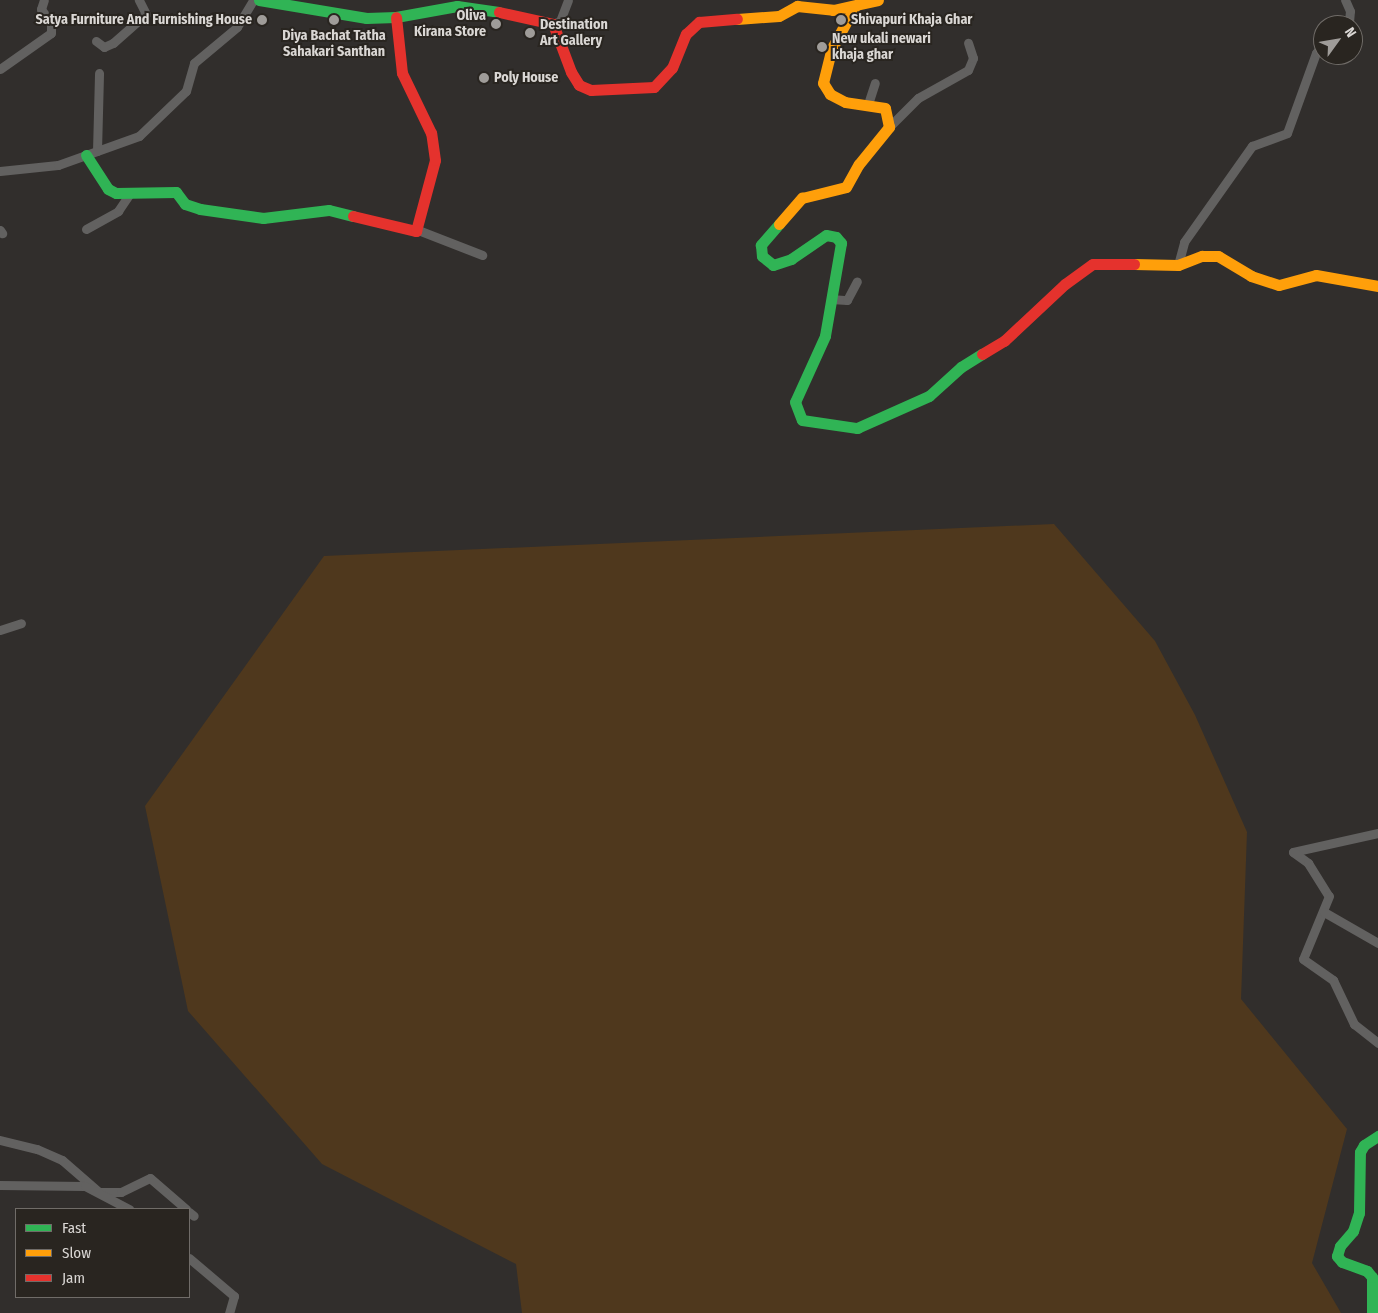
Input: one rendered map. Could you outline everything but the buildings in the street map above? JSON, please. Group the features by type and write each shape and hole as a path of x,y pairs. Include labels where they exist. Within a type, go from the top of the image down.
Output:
{"street":[{"path":"0,68 51,33 51,23 41,9 44,0"},
{"path":"96,41 104,47 113,43 146,14 138,0"},
{"path":"0,171 47,168 139,136 186,91 194,63 237,27 253,0"},
{"path":"259,0 366,18 396,17 457,6 474,6 553,24 560,21 568,0"},
{"path":"553,24 579,85 591,90 646,89 665,79 686,34 699,22 779,16 797,6 817,4 856,6 878,0"},
{"path":"1345,0 1350,11 1350,15"},
{"path":"856,6 832,48 823,83 830,94 845,102 868,104 884,108 889,115 889,127"},
{"path":"396,17 402,73 431,133 435,160 418,230"},
{"path":"968,43 974,58 968,70 918,98 889,127 859,164 846,187 802,198 761,245 762,256 773,265 791,259 826,235 836,237 841,243 840,263 831,299 825,336 795,402 802,420 858,428 929,396 961,367 1004,341 1065,284 1094,264 1178,265 1202,256 1218,256 1251,276 1279,285 1316,275 1378,286"},
{"path":"1178,265 1184,242 1252,146 1287,133 1313,61"},
{"path":"99,73 92,153 108,189 116,193 176,192 185,204 200,209 263,218 329,210 371,223 418,230 482,255"},
{"path":"868,104 875,83"},
{"path":"86,229 118,211 130,192"},
{"path":"831,299 846,300 857,281"},
{"path":"0,630 21,623"},
{"path":"1378,833 1293,852 1308,863 1329,896 1303,959 1333,980 1354,1024 1378,1043"},
{"path":"1324,912 1378,943"},
{"path":"1372,1313 1372,1277 1367,1271 1342,1262 1337,1256 1340,1246 1353,1231 1359,1213 1360,1152 1364,1145 1378,1136"},
{"path":"0,1140 37,1149 62,1160 100,1192 121,1192 150,1178 185,1208"},
{"path":"0,1185 86,1186 127,1208"},
{"path":"190,1259 234,1296 229,1313"}],"shaded area":[{"path":"1054,524 1155,641 1195,715 1247,832 1241,999 1347,1129 1312,1263 1341,1313 522,1313 516,1264 322,1164 188,1011 145,806 324,556"}],"traffic: fast":[{"path":"259,0 366,18 396,17 457,6 499,12"},
{"path":"86,155 108,189 116,193 176,192 185,204 200,209 263,218 329,210 353,216"},
{"path":"779,224 761,245 762,256 773,265 791,259 826,235 836,237 841,243 825,336 795,402 802,420 857,428 929,396 961,367 982,354"},
{"path":"1372,1313 1372,1277 1367,1271 1342,1262 1337,1256 1340,1246 1353,1231 1359,1213 1360,1152 1364,1145 1378,1136"}],"traffic: slow":[{"path":"737,19 779,16 797,6 833,10 878,0"},
{"path":"779,224 802,198 846,187 859,164 889,127 885,108 845,102 830,94 823,83 832,48 855,6"},
{"path":"1134,264 1178,265 1202,256 1218,256 1251,276 1279,285 1316,275 1378,286"}],"traffic: jam":[{"path":"499,12 553,24 571,72 579,85 591,90 654,87 672,68 686,34 699,22 737,19"},
{"path":"353,216 416,231 435,160 431,133 402,73 396,17"},
{"path":"982,354 1004,341 1065,284 1093,264 1134,264"}],"place":[{"name":"Satya Furniture And Furnishing House","path":"262,20"},
{"name":"Diya Bachat Tatha Sahakari Santhan","path":"334,20"},
{"name":"Shivapuri Khaja Ghar","path":"841,20"},
{"name":"Oliva Kirana Store","path":"496,24"},
{"name":"Destination Art Gallery","path":"530,33"},
{"name":"New ukali newari khaja ghar","path":"822,47"},
{"name":"Poly House","path":"484,78"}]}
